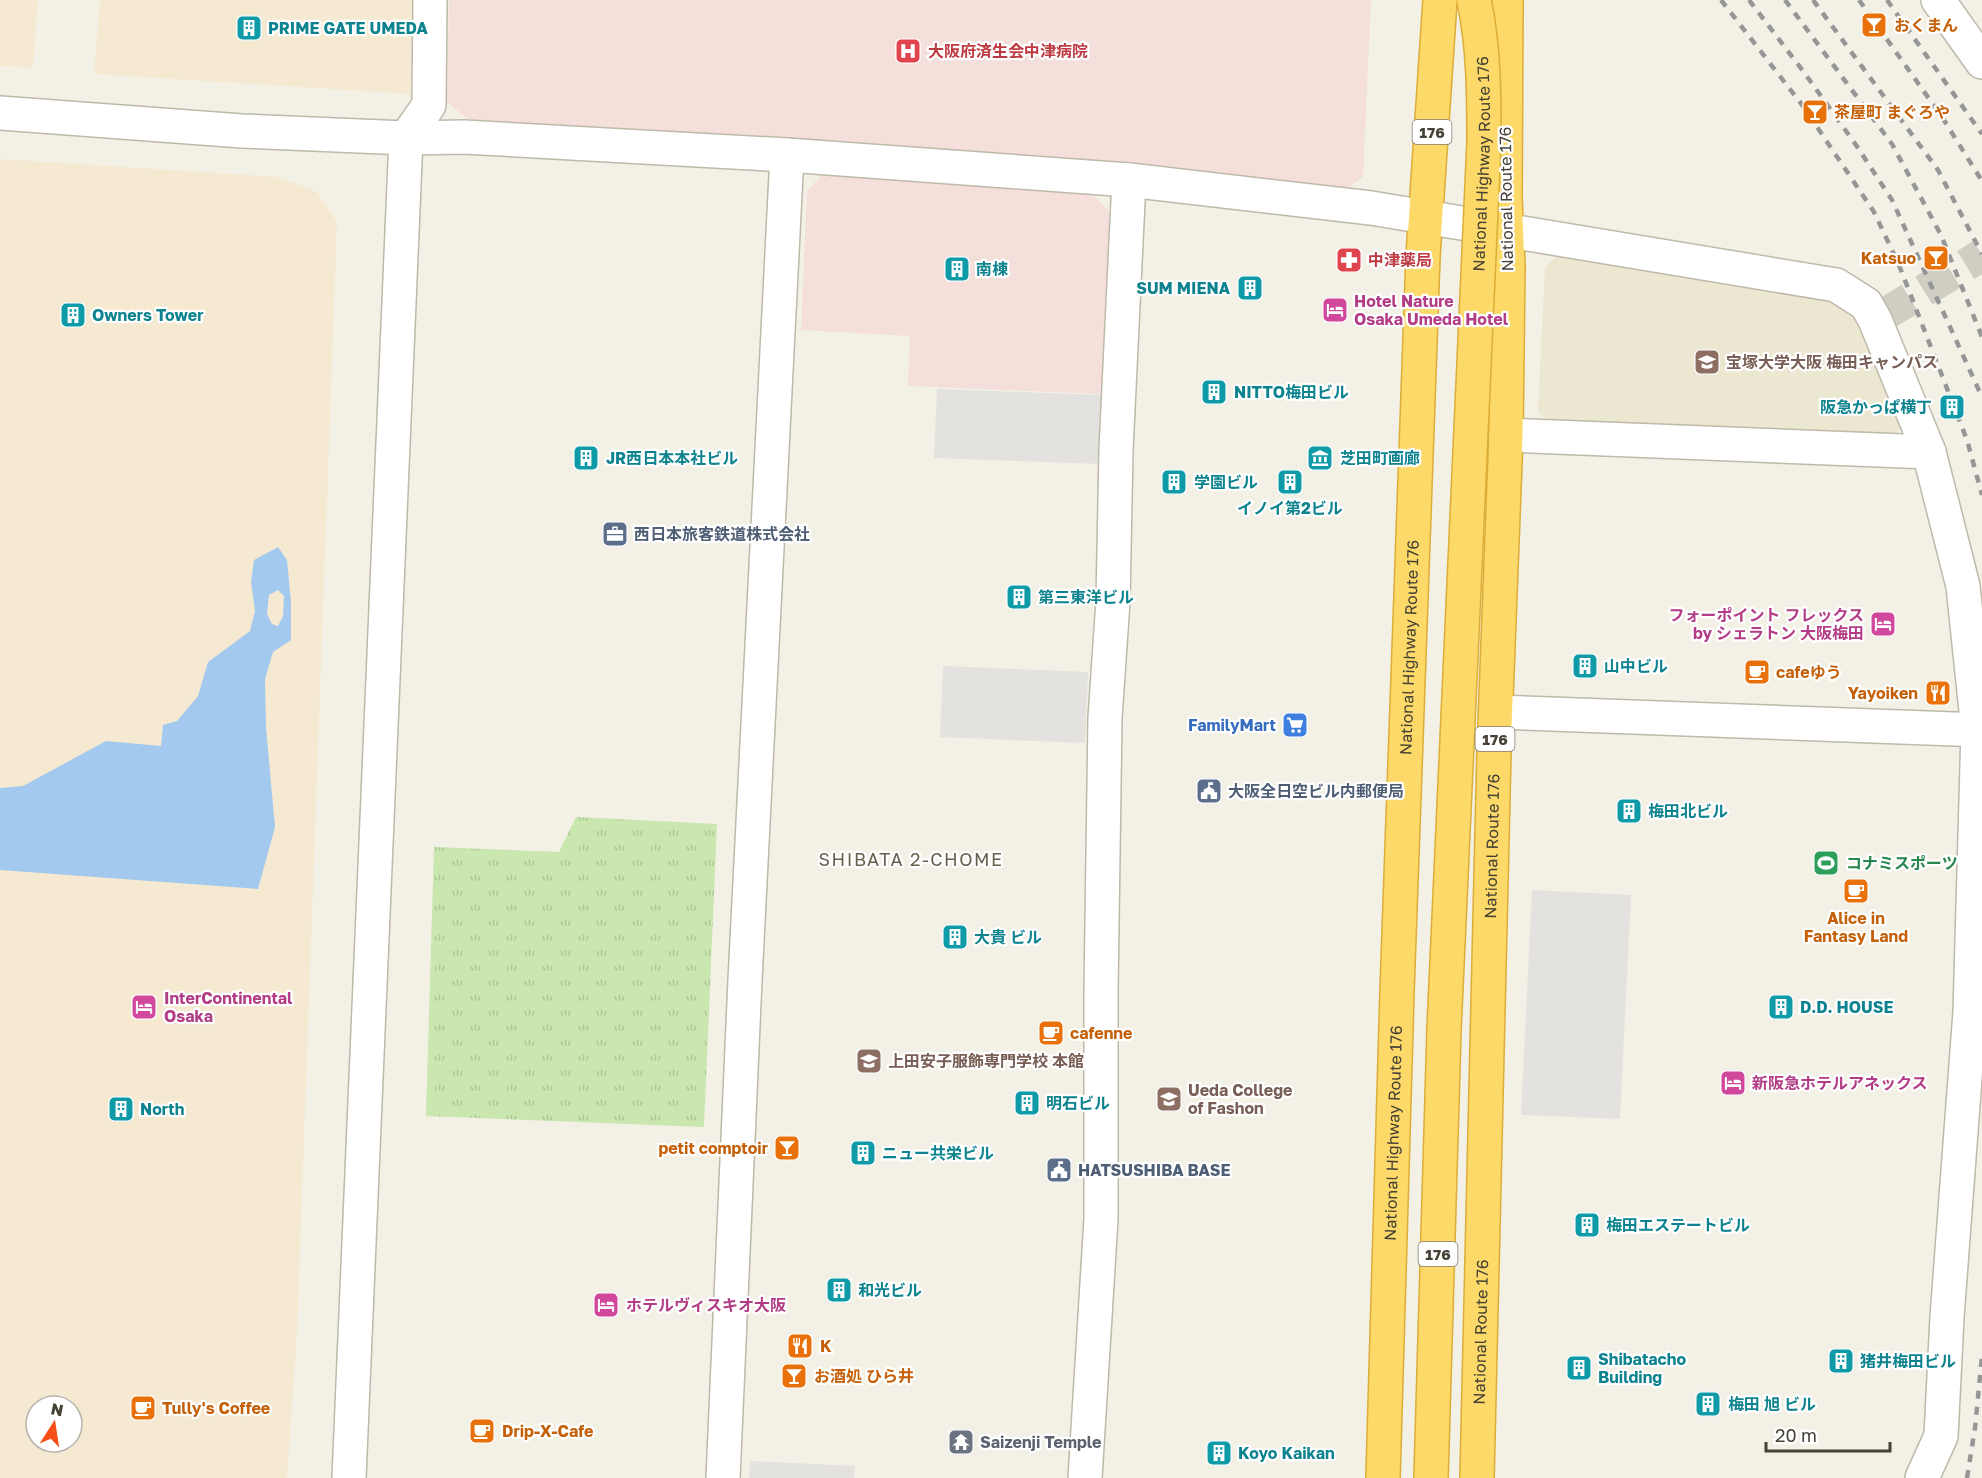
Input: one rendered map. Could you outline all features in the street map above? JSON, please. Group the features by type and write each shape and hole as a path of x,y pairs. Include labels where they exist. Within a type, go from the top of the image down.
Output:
{"highway":[{"name":"National Highway Route 176","path":"1383,1478 1401,862 1426,217 1437,47 1426,0"},
{"name":"176","path":"1437,47 1440,0"},
{"name":"National Highway Route 176","path":"1431,1478 1444,1030 1485,142 1480,25 1474,0"},
{"name":"National Route 176","path":"1477,1478 1496,712 1506,435 1520,234 1504,197 1506,0"}],"street":[{"path":"349,1478 406,138 429,105 430,0"},
{"path":"1938,0 1982,62"},
{"path":"0,113 242,131 406,138 465,137 787,155 1129,180 1371,208 1836,285 1866,304 1879,318 1929,452 1963,586 1980,730 1976,1012 1947,1317 1941,1436 1922,1478"},
{"path":"723,1478 745,980 787,155"},
{"path":"1085,1478 1101,1219 1101,991 1105,718 1113,601 1116,450 1129,180"},
{"path":"1506,435 1929,452"},
{"path":"1496,712 1980,730"}],"shaded area":[{"path":"0,0 38,0 33,68 0,66"},
{"path":"100,0 412,0 411,94 94,74"},
{"name":"大阪府済生会中津病院","path":"449,0 1371,0 1363,177 1341,192 1124,162 470,121 447,102"},
{"path":"0,159 278,177 317,192 337,222 297,1333 287,1478 0,1478"},
{"name":"南棟","path":"822,175 1091,193 1113,215 1103,394 908,386 910,336 801,330 807,191"},
{"name":"宝塚大学大阪 梅田キャンパス","path":"1559,254 1837,302 1853,313 1901,428 1888,439 1554,426 1538,412 1545,267"},
{"path":"937,389 1105,395 1102,464 934,458"},
{"path":"943,666 1088,672 1085,743 940,737"},
{"path":"1532,890 1631,895 1620,1119 1521,1115"},
{"path":"750,1461 855,1466 854,1478 749,1478"}],"green space":[{"path":"576,817 717,824 704,1127 426,1116 434,847 559,852"}],"water":[{"path":"278,547 287,560 291,602 291,640 273,652 265,679 266,728 275,827 258,889 0,870 0,788 23,786 106,741 161,746 163,725 177,721 198,696 208,662 250,631 255,611 251,582 254,560","holes":["278,590 284,596 283,616 278,626 272,624 267,614 269,595"]}],"tunnel":[{"path":"1882,316 1982,255"}],"railway":[{"path":"1721,0 1803,106 1874,212 1899,265 1967,440 1982,495"},
{"path":"1749,0 1856,145 1892,200 1982,397"},
{"path":"1785,0 1892,144 1941,235 1982,337"},
{"path":"1813,0 1938,170 1982,254"},
{"path":"1859,0 1942,117 1982,181"},
{"path":"1887,0 1982,134"},
{"path":"1967,1478 1975,1428 1982,1356"}],"place":[{"name":"おくまん","path":"1874,25"},
{"name":"PRIME GATE UMEDA","path":"249,28"},
{"name":"大阪府済生会中津病院","path":"908,51"},
{"name":"茶屋町 まぐろや","path":"1815,112"},
{"name":"Katsuo","path":"1936,258"},
{"name":"中津薬局","path":"1349,260"},
{"name":"南棟","path":"957,269"},
{"name":"SUM MIENA","path":"1250,288"},
{"name":"Hotel Nature Osaka Umeda Hotel","path":"1335,310"},
{"name":"Owners Tower","path":"73,315"},
{"name":"宝塚大学大阪 梅田キャンパス","path":"1707,362"},
{"name":"NITTO梅田ビル","path":"1214,392"},
{"name":"阪急かっぱ横丁","path":"1952,407"},
{"name":"JR西日本本社ビル","path":"586,458"},
{"name":"芝田町画廊","path":"1320,458"},
{"name":"学園ビル","path":"1174,482"},
{"name":"イノイ第2ビル","path":"1290,482"},
{"name":"西日本旅客鉄道株式会社","path":"615,534"},
{"name":"第三東洋ビル","path":"1019,597"},
{"name":"フォーポイント フレックス by シェラトン 大阪梅田","path":"1883,624"},
{"name":"山中ビル","path":"1585,666"},
{"name":"cafeゆう","path":"1757,672"},
{"name":"Yayoiken","path":"1938,693"},
{"name":"FamilyMart","path":"1295,725"},
{"name":"大阪全日空ビル内郵便局","path":"1209,791"},
{"name":"梅田北ビル","path":"1629,811"},
{"name":"コナミスポーツ","path":"1826,863"},
{"name":"Alice in Fantasy Land","path":"1856,891"},
{"name":"大貴 ビル","path":"955,937"},
{"name":"InterContinental Osaka","path":"144,1007"},
{"name":"D.D. HOUSE","path":"1781,1007"},
{"name":"cafenne","path":"1051,1033"},
{"name":"上田安子服飾専門学校 本館","path":"869,1061"},
{"name":"新阪急ホテルアネックス","path":"1733,1083"},
{"name":"Ueda College of Fashon","path":"1169,1099"},
{"name":"明石ビル","path":"1027,1103"},
{"name":"North","path":"121,1109"},
{"name":"petit comptoir","path":"787,1148"},
{"name":"ニュー共栄ビル","path":"863,1153"},
{"name":"HATSUSHIBA BASE","path":"1059,1170"},
{"name":"梅田エステートビル","path":"1587,1225"},
{"name":"和光ビル","path":"839,1290"},
{"name":"ホテルヴィスキオ大阪","path":"606,1305"},
{"name":"K","path":"800,1346"},
{"name":"猪井梅田ビル","path":"1841,1361"},
{"name":"Shibatacho Building","path":"1579,1368"},
{"name":"お酒処 ひら井","path":"794,1376"},
{"name":"梅田 旭 ビル","path":"1708,1404"},
{"name":"Tully's Coffee","path":"143,1408"},
{"name":"Drip-X-Cafe","path":"482,1431"},
{"name":"Saizenji Temple","path":"961,1442"},
{"name":"Koyo Kaikan","path":"1219,1453"}],"district":[{"name":"SHIBATA 2-CHOME","path":"911,859"}]}
